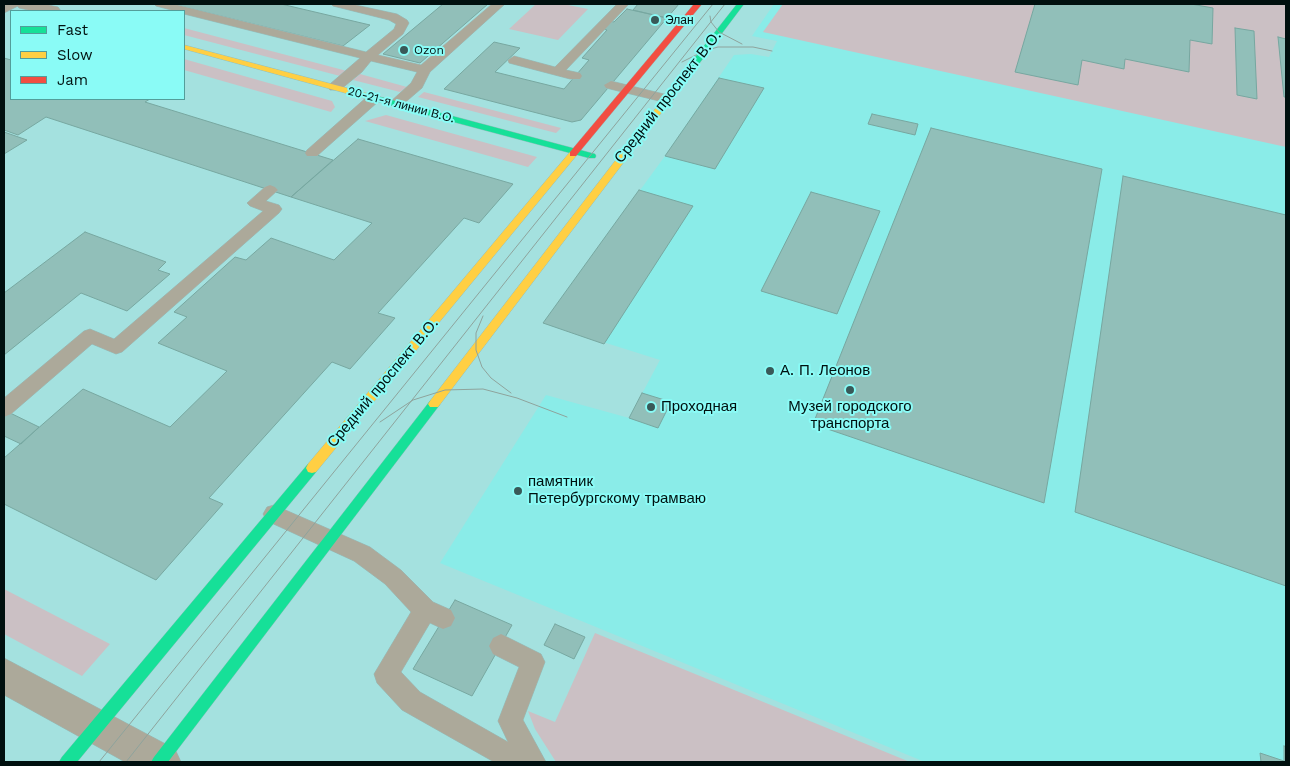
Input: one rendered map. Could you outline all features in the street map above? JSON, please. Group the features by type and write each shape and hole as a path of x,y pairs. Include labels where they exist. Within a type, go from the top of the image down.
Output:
{"main road":[{"name":"Средний проспект В.О.","path":"67,762 111,735 274,514 698,4"},
{"name":"Средний проспект В.О.","path":"160,762 740,4"},
{"name":"20-21-я линии В.О.","path":"185,46 618,163"}],"street":[{"path":"4,676 160,762"}],"lane":[{"path":"4,10 16,4"},
{"path":"160,4 184,10"},
{"path":"396,104 417,85 424,70 499,4"},
{"path":"558,71 623,4"},
{"path":"335,87 357,69 368,56 399,31 403,23 393,17 344,5"},
{"path":"185,10 424,70"},
{"path":"514,60 575,76"},
{"path":"611,85 667,99"},
{"path":"312,153 374,98"},
{"path":"4,409 90,336 116,347 274,209 255,203 270,190"},
{"path":"274,514 362,554 393,577 434,614 386,674 411,701 518,762"},
{"path":"501,646 533,662 510,721 533,762"}],"shaded area":[{"path":"536,4 563,4 588,9 558,40 509,29"},
{"path":"774,4 1286,4 1286,762 925,762 440,563 546,395 629,418 660,360 543,323 665,156 734,55 751,54 769,57 777,41 752,36"},
{"path":"783,4 1286,4 1286,147 763,32"},
{"path":"185,28 347,71 340,76 185,35"},
{"path":"185,59 332,101 335,107 331,112 185,70"},
{"path":"360,74 407,87 400,92 353,80"},
{"path":"424,92 561,128 556,133 418,97"},
{"path":"386,115 537,157 528,167 365,121"},
{"path":"4,589 110,644 82,676 4,634"},
{"path":"595,633 910,762 556,762 535,729 528,711 555,722"}],"building":[{"path":"172,4 281,4 370,25 343,46"},
{"path":"443,4 488,4 420,63 383,54"},
{"path":"638,4 679,4 667,18 633,10"},
{"path":"1035,4 1191,4 1213,8 1212,44 1190,40 1189,72 1125,59 1124,69 1082,60 1078,85 1015,72"},
{"path":"627,9 667,18 581,120 572,122 444,89 494,42 520,48 495,72 564,89 589,60 582,58 607,30 603,29 610,21 614,22"},
{"path":"1235,28 1254,31 1257,99 1237,95"},
{"path":"1278,37 1286,39 1286,97 1284,97"},
{"path":"4,58 10,60 10,100 148,100 145,102 333,160 291,197 46,117 18,135 4,130"},
{"path":"719,78 764,88 715,169 665,156"},
{"path":"872,114 918,124 915,135 868,124"},
{"path":"931,128 1102,169 1044,503 813,424"},
{"path":"4,132 27,140 4,154"},
{"path":"358,139 513,184 479,223 464,218 378,313 395,318 350,369 332,362 209,498 223,504 156,580 4,504 4,458 83,389 170,427 227,371 158,343 187,317 174,312 235,257 246,260 271,238 334,260 372,223 291,197"},
{"path":"1123,176 1286,215 1286,586 1075,512"},
{"path":"639,190 693,206 604,344 543,323"},
{"path":"811,192 880,211 837,314 761,291"},
{"path":"85,232 166,262 158,270 170,274 127,311 81,293 4,355 4,293"},
{"name":"Проходная","path":"642,393 671,402 658,428 629,418"},
{"path":"4,410 39,427 21,444 4,436"},
{"path":"455,600 512,625 472,696 413,669"},
{"path":"555,624 585,637 574,659 544,645"},
{"path":"1284,746 1286,747 1286,762 1261,762 1260,753 1284,761"}],"tram line":[{"path":"99,762 713,4"},
{"path":"711,22 725,4"},
{"path":"710,16 711,22"},
{"path":"411,401 711,22"},
{"path":"711,22 719,32 742,44"},
{"path":"682,62 704,51 718,47 753,47 772,51"},
{"path":"483,316 476,333 476,350 482,367 491,378 511,393"},
{"path":"411,401 445,390 483,389 517,398 567,417"},
{"path":"126,762 411,401"},
{"path":"380,422 411,401"}],"traffic: fast":[{"path":"692,67 740,4"},
{"path":"374,98 592,156"},
{"path":"159,762 434,404"},
{"path":"67,762 312,468"}],"traffic: slow":[{"path":"185,47 374,98"},
{"path":"434,404 692,67"},
{"path":"312,468 573,154"}],"traffic: jam":[{"path":"573,154 698,4"}],"place":[{"name":"Элан","path":"655,20"},
{"name":"Ozon","path":"404,50"},
{"name":"А. П. Леонов","path":"770,371"},
{"name":"Музей городского транспорта","path":"850,390"},
{"name":"Проходная","path":"651,407"},
{"name":"памятник Петербургскому трамваю","path":"518,491"}]}
